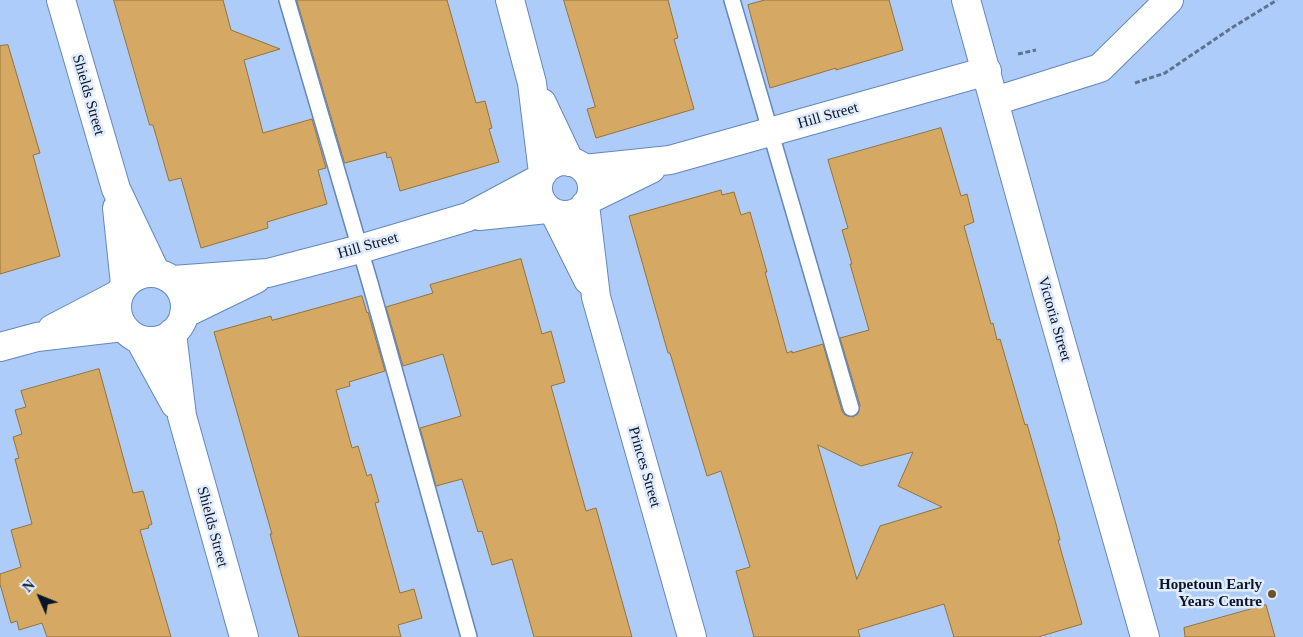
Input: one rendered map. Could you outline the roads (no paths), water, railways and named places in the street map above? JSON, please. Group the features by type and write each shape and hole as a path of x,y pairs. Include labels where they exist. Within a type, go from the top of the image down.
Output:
{"street":[{"name":"Shields Street","path":"60,0 116,189 165,276"},
{"path":"510,0 532,83 541,176 538,196 542,203 551,211 563,216 572,214 579,211 588,202 591,183 577,166 532,83"},
{"name":"Victoria Street","path":"966,0 1050,306 1145,637"},
{"path":"995,102 1100,68 1169,0"},
{"name":"Hill Street","path":"577,166 670,160 987,71"},
{"name":"Hill Street","path":"588,202 670,160"},
{"path":"541,176 555,163 577,166"},
{"name":"Hill Street","path":"165,276 268,273 360,249 468,216 541,176"},
{"name":"Shields Street","path":"116,189 122,289"},
{"name":"Princes Street","path":"588,202 596,297 692,637"},
{"name":"Hill Street","path":"468,216 551,211"},
{"name":"Princes Street","path":"551,211 596,297"},
{"path":"0,347 37,337 131,333 151,341 162,339 178,324 185,304 183,295 179,286 165,276 145,273 134,277 122,289 37,337"},
{"name":"Hill Street","path":"178,324 268,273"},
{"path":"122,289 116,305 118,317 131,333"},
{"name":"Shields Street","path":"178,324 182,416 244,637"},
{"name":"Shields Street","path":"131,333 182,416"}],"lane":[{"path":"287,0 360,249 469,637"},
{"path":"732,0 851,408"}],"place":[{"name":"Hopetoun Early Years Centre","path":"1272,594"}]}
